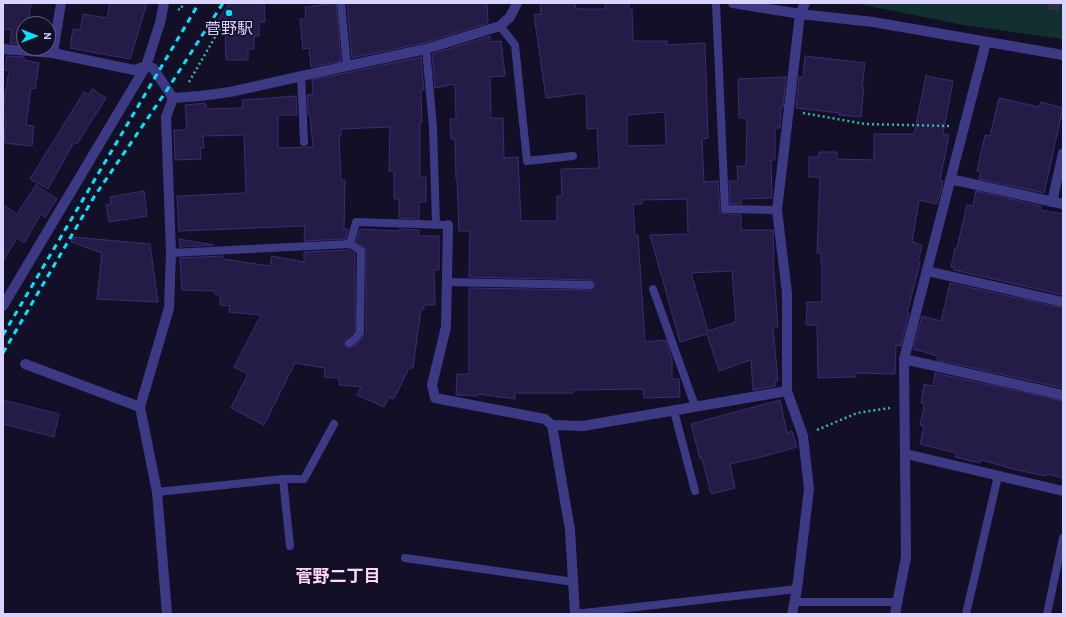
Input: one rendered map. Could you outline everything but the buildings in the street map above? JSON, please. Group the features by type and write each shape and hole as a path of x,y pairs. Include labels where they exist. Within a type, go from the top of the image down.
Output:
{"street":[{"path":"56,32 60,3"},
{"path":"3,306 146,66 160,23 164,3"},
{"path":"177,97 230,92 426,49 500,26 510,17 517,3"},
{"path":"733,3 800,14 872,22 1063,55"},
{"path":"792,614 797,589 809,489 803,436 786,391 786,293 777,210 800,14 805,3"},
{"path":"895,614 906,557 904,360 986,42"},
{"path":"3,49 16,50"},
{"path":"56,54 134,70 146,66 153,68 177,97"},
{"path":"167,614 157,492 140,407 169,308 172,253 166,117 177,97"},
{"path":"1052,202 1063,153"},
{"path":"950,179 1063,204"},
{"path":"448,225 446,327 432,384 435,398 544,419 552,425 583,426 786,391"},
{"path":"927,271 1063,302"},
{"path":"904,360 1063,395"},
{"path":"25,364 140,407"},
{"path":"552,425 570,530 575,614"},
{"path":"906,454 1063,491"}],"lane":[{"path":"341,3 347,66"},
{"path":"716,3 725,210 777,210"},
{"path":"500,26 515,45 527,161 572,156"},
{"path":"426,49 433,126 436,225"},
{"path":"301,76 304,142"},
{"path":"350,244 356,222 448,225"},
{"path":"172,253 350,244 361,251 360,332 355,339 349,343"},
{"path":"447,282 590,285"},
{"path":"653,289 695,406"},
{"path":"674,411 695,491"},
{"path":"157,492 283,479 304,479 334,424"},
{"path":"966,614 998,476"},
{"path":"283,479 290,546"},
{"path":"1047,614 1063,538"},
{"path":"405,558 574,582"},
{"path":"575,614 797,589"},
{"path":"794,602 897,602"}],"path":[{"path":"177,97 222,25"},
{"path":"789,111 865,124 964,127"},
{"path":"803,436 857,413 905,406"}],"green space":[{"path":"854,3 1063,3 1062,39 963,25"}],"tunnel":[{"path":"1049,3 1063,6"}],"railway":[{"path":"3,335 199,3"},
{"path":"3,353 94,197 167,90 223,3"}],"place":[{"name":"菅野駅","path":"229,13"}],"district":[{"name":"菅野二丁目","path":"338,577"}]}
